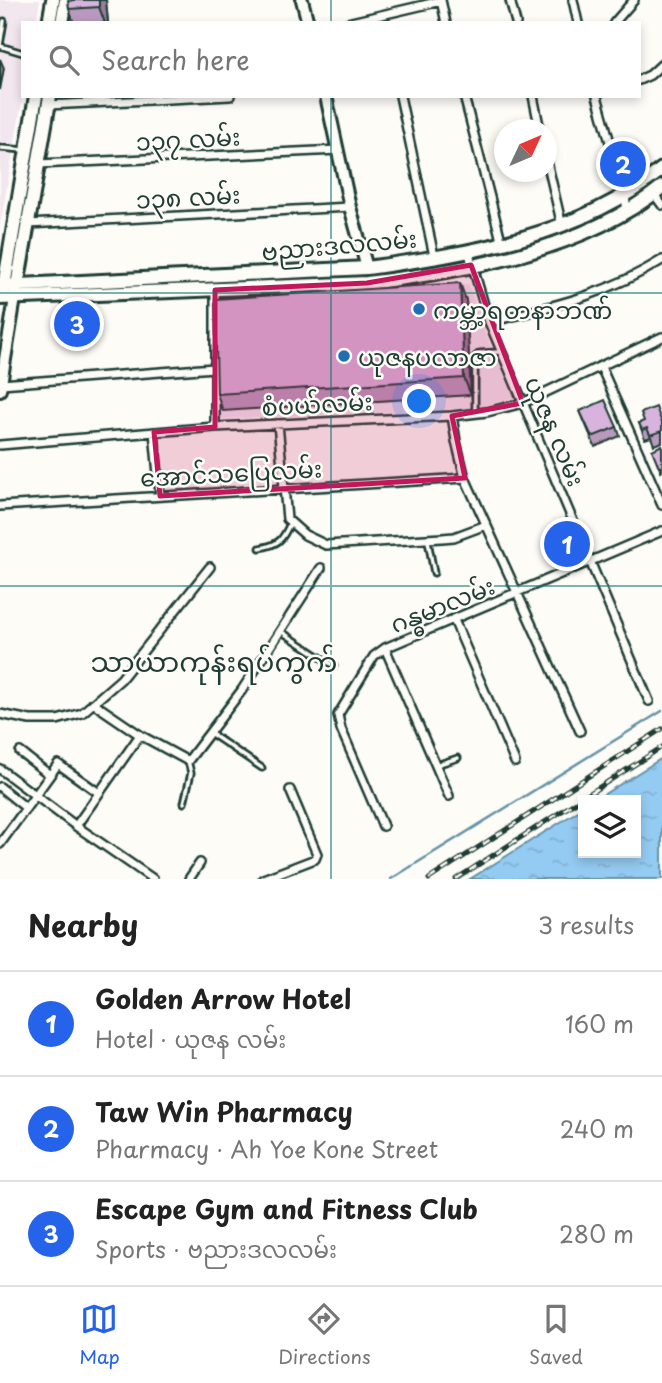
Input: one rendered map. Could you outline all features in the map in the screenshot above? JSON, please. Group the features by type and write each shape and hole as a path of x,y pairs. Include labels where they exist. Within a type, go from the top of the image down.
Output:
{"main road":[{"path":"49,21 53,0"},
{"path":"62,21 66,0"},
{"path":"5,294 36,98"},
{"path":"5,294 28,224 49,101"},
{"name":"ဗညားဒလလမ်း","path":"5,294 214,275 367,268 502,244 591,215 625,196 662,169"},
{"name":"ဗညားဒလလမ်း","path":"5,294 367,283 422,276 559,242 596,229 658,190"}],"street":[{"path":"302,0 307,21"},
{"path":"510,0 515,21"},
{"path":"573,0 578,21"},
{"path":"616,21 634,0"},
{"path":"356,21 441,1 446,21"},
{"path":"641,79 662,64"},
{"path":"49,101 158,98"},
{"path":"326,98 350,207 367,268"},
{"path":"400,98 434,256"},
{"path":"465,98 502,244"},
{"path":"533,98 538,119"},
{"path":"598,98 627,211"},
{"name":"၁၃၇ လမ်း","path":"38,164 339,150"},
{"path":"552,182 562,226"},
{"path":"658,190 662,205"},
{"name":"၁၃၈ လမ်း","path":"28,224 350,207"},
{"name":"ယုဇန လမ်း","path":"467,250 501,352 649,701"},
{"path":"489,322 605,291 662,260"},
{"path":"214,275 215,428"},
{"path":"5,294 1,387 214,368"},
{"name":"စံပယ်လမ်း","path":"0,445 215,428 475,414 523,403 662,337"},
{"path":"601,367 662,505"},
{"path":"452,416 465,478 580,731"},
{"path":"278,424 288,521 305,535 326,545 428,540 454,537 486,525"},
{"path":"154,432 160,496"},
{"name":"အောင်သပြေလမ်း","path":"0,506 465,478"},
{"name":"ဂန္ဓမာလမ်း","path":"383,826 341,729 338,715 374,656 385,648 662,531"},
{"path":"0,714 30,720 57,720 82,713 121,679 210,567"},
{"path":"93,703 140,735 188,761 242,690 321,568"},
{"path":"454,620 515,762"},
{"path":"385,648 449,796"},
{"path":"76,826 140,735"},
{"path":"20,752 50,775"},
{"path":"0,844 56,765 60,764 99,793"},
{"path":"0,769 153,879"},
{"path":"0,787 26,808"},
{"path":"263,879 315,859 317,855 290,790"},
{"path":"189,879 200,863"}],"lane":[{"path":"4,21 0,45 21,52"},
{"path":"1,148 27,150"},
{"path":"475,414 475,356 480,352 501,352"},
{"path":"260,548 276,545 283,539 288,521"},
{"path":"428,540 434,573"},
{"path":"280,631 334,666"},
{"path":"209,733 262,768"},
{"path":"436,765 457,758"},
{"path":"184,803 191,773 188,761"}],"highlighted area":[{"path":"471,265 523,403 452,416 465,478 160,496 154,432 215,427 215,290 367,283"}],"shaded area":[{"path":"0,0 40,0 36,21 21,21 23,98 0,226"},
{"name":"ယုဇနပလာဇာ","path":"469,284 480,322 514,397 478,408 220,419 211,299"}],"water":[{"path":"662,758 662,879 470,879 578,811 578,858 641,858 641,795 603,795"}],"building":[{"path":"99,0 99,7 69,9 68,1"},
{"name":"ယုဇနပလာဇာ","path":"460,283 464,378 217,394 215,299"},
{"path":"605,400 617,427 592,437 580,411"},
{"path":"656,407 662,431 650,435 647,428 642,430 639,423 644,421 641,413"},
{"path":"662,445 662,471 661,472 652,450"}],"waterway":[{"path":"391,879 662,711"}],"railway":[{"path":"429,879 662,729"},
{"path":"456,879 662,747"}],"place":[{"name":"Taw Win Pharmacy","path":"623,164"},
{"name":"ကမ္ဘာ့ရတနာဘဏ်","path":"419,309"},
{"name":"Escape Gym and Fitness Club","path":"77,324"},
{"name":"ယုဇနပလာဇာ","path":"344,356"},
{"name":"Golden Arrow Hotel","path":"567,544"}],"district":[{"name":"သာယာကုန်းရပ်ကွက်","path":"214,660"}]}
